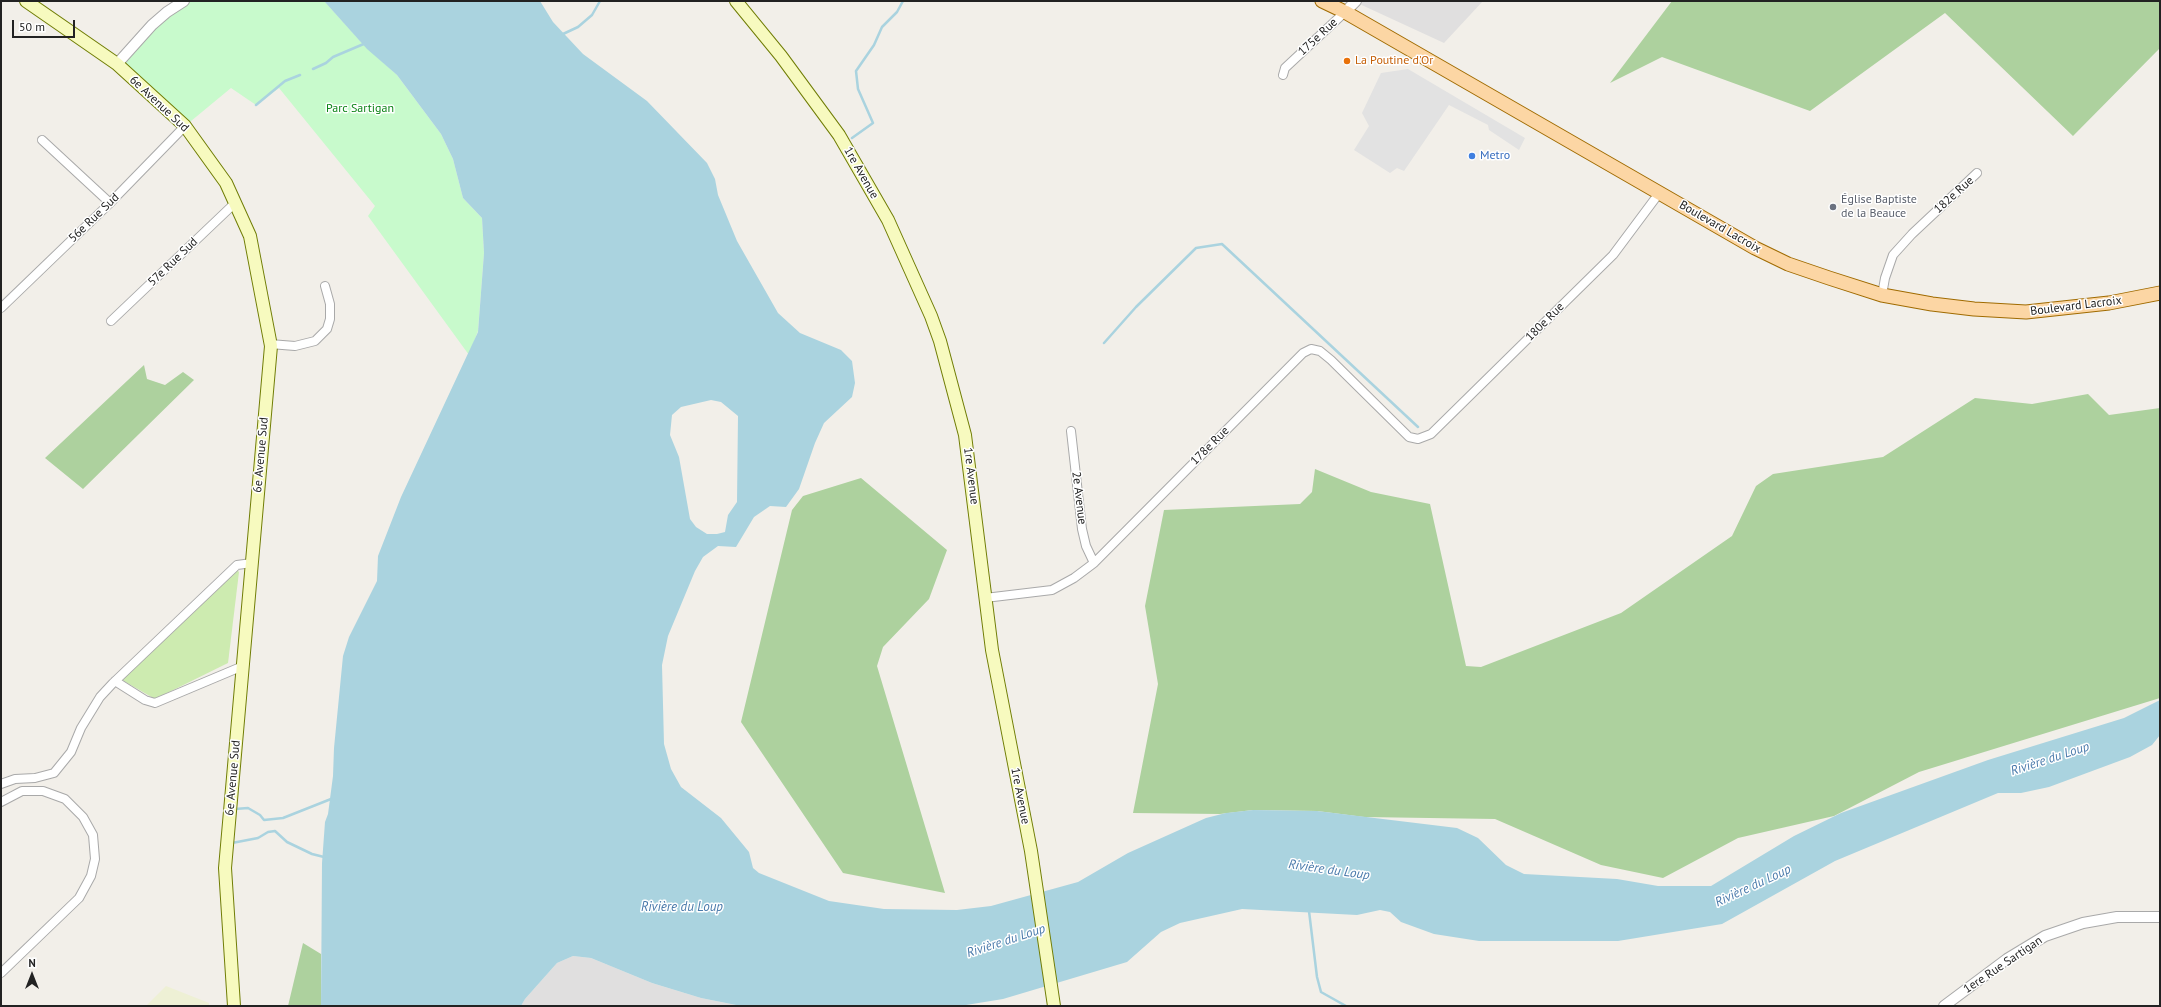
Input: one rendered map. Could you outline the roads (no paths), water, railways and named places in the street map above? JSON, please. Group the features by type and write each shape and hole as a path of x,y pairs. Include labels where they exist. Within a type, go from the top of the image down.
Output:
{"main road":[{"name":"6e Avenue Sud","path":"26,1 117,64 186,126 226,183 250,236 270,344 225,868 234,1006"},
{"name":"1re Avenue","path":"736,1 781,56 839,135 888,220 931,316 953,386 966,435 992,650 1031,851 1054,1006"},
{"name":"Boulevard Lacroix","path":"1322,1 1345,12 1749,244 1788,264 1882,295 1967,308 2026,312 2109,304 2160,293"}],"street":[{"path":"117,64 152,25 167,12 184,1"},
{"name":"175e Rue","path":"1283,75 1285,68 1356,1"},
{"name":"56e Rue Sud","path":"1,308 110,203 186,126"},
{"path":"42,140 110,203"},
{"name":"182e Rue","path":"1882,295 1885,278 1894,254 1912,234 1978,173"},
{"name":"180e Rue","path":"1418,439 1431,434 1612,255 1660,192"},
{"name":"57e Rue Sud","path":"111,321 235,203"},
{"path":"270,344 294,346 315,341 327,329 330,319 330,304 325,286"},
{"name":"178e Rue","path":"985,598 1052,590 1074,578 1094,563 1303,353 1311,350 1320,351 1328,357 1402,432 1409,437 1418,439"},
{"name":"2e Avenue","path":"1071,431 1082,529 1086,546 1094,563"},
{"path":"1,784 15,779 35,778 54,773 71,752 81,728 100,698 115,681 237,565 252,563"},
{"path":"115,681 145,700 155,703 243,666"},
{"path":"1,802 22,791 43,791 65,799 83,817 93,836 95,859 91,876 79,898 1,973"},
{"name":"1ere Rue Sartigan","path":"1944,1006 2007,959 2045,936 2084,923 2117,917 2160,917"}],"water":[{"name":"Rivière du Loup","path":"324,1 540,1 553,22 583,54 647,101 707,163 715,179 718,195 737,241 778,313 800,333 841,350 852,361 855,383 852,397 824,423 815,443 799,489 786,507 770,506 754,517 736,547 718,546 703,557 695,571 668,636 662,665 664,744 671,769 681,787 721,818 749,852 753,868 759,873 829,901 884,909 957,910 991,906 1078,882 1128,853 1206,818 1226,813 1253,810 1317,811 1457,828 1478,838 1506,865 1524,874 1617,879 1658,886 1711,886 1794,836 1841,813 1988,760 2124,718 2160,700 2160,735 2152,745 2130,757 2049,787 2021,793 1998,793 1835,861 1722,924 1618,941 1479,941 1434,934 1401,922 1390,912 1380,910 1357,915 1242,909 1180,923 1161,932 1127,962 1003,999 960,1006 736,1005 701,998 652,983 591,958 573,956 557,963 525,999 521,1006 321,1006 322,863 325,822 328,814 333,776 334,748 343,656 349,637 377,581 378,556 401,497 478,332 484,253 482,218 463,198 453,159 441,134 397,75 367,49","holes":["711,400 721,402 738,416 737,502 728,515 725,532 707,534 696,527 690,519 679,457 670,435 672,415 681,407"]}],"waterway":[{"path":"563,34 578,27 592,15 600,1"},
{"path":"852,138 873,123 858,89 856,71 874,45 882,27 897,12 903,1"},
{"path":"313,69 326,63 333,57 366,43"},
{"path":"256,105 285,81 300,75"},
{"path":"1104,343 1136,307 1196,248 1222,244 1418,427"},
{"path":"235,809 248,808 260,815 264,820 283,818 331,799"},
{"path":"232,843 258,838 268,832 275,831 287,842 312,854 324,857"},
{"path":"1309,911 1317,977 1321,992 1346,1006"}],"place":[{"name":"La Poutine d'Or","path":"1347,61"},
{"name":"Metro","path":"1472,156"},
{"name":"Église Baptiste de la Beauce","path":"1833,207"}],"park label":[{"name":"Parc Sartigan","path":"360,109"}]}
